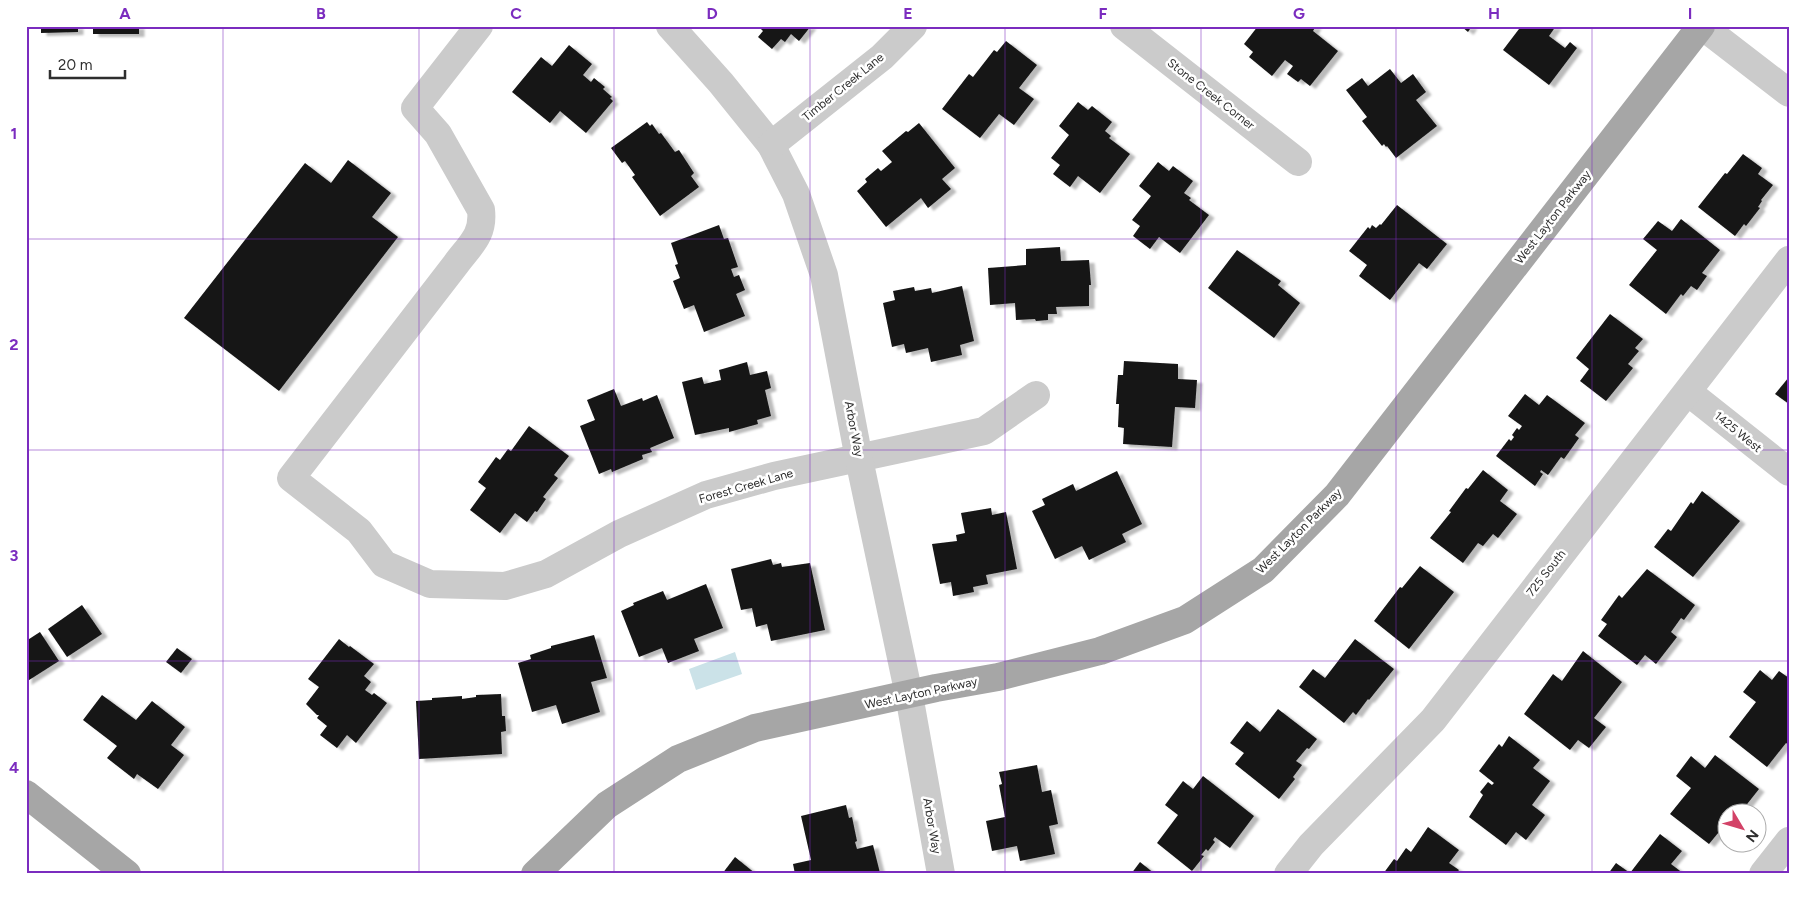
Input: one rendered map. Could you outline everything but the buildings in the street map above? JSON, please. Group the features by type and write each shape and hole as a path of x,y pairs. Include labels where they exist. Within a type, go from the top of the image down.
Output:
{"main road":[{"name":"West Layton Parkway","path":"535,874 607,805 678,759 755,728 998,676 1100,651 1185,620 1263,570 1337,495 1702,26"},
{"path":"26,794 126,874"}],"street":[{"name":"Forest Creek Lane","path":"478,26 415,108 438,134 481,210 481,230 291,478 359,531 384,564 430,584 505,586 546,574 619,534 706,495 774,476 984,431 1036,395"},
{"name":"Arbor Way","path":"670,26 721,83 771,145 796,194 824,275 909,695 941,874"},
{"name":"Timber Creek Lane","path":"771,145 882,57 913,26"},
{"name":"Stone Creek Corner","path":"1124,26 1298,162"},
{"path":"1702,26 1789,93"},
{"name":"725 South","path":"1288,874 1311,845 1433,720 1789,260"},
{"name":"1425 West","path":"1688,392 1789,472"},
{"path":"1763,874 1789,841"}],"water":[{"path":"735,652 742,674 696,690 689,669"}]}
